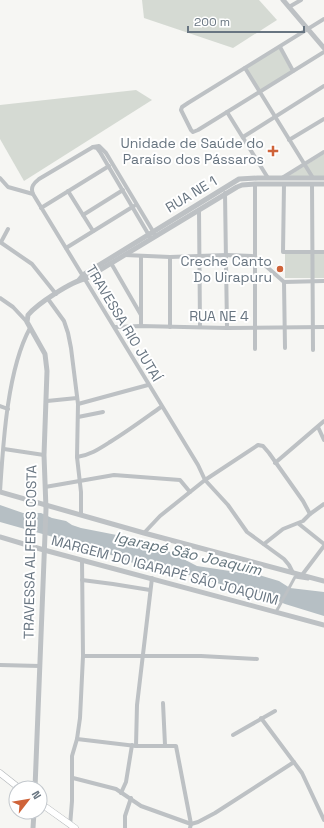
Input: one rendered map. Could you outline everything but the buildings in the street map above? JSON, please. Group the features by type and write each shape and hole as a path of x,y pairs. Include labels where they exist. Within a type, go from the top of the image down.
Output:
{"main road":[{"path":"0,773 9,780"},
{"path":"48,809 72,827"}],"street":[{"path":"283,0 324,48"},
{"path":"289,7 301,0"},
{"path":"324,19 182,107 181,110 189,127 192,131 198,130 324,52"},
{"path":"280,47 293,71"},
{"path":"245,68 312,178"},
{"path":"243,137 324,86"},
{"path":"227,112 268,178"},
{"path":"289,140 324,119"},
{"path":"0,178 8,187 33,194 32,186 39,179 97,146 101,147 112,164 123,188"},
{"path":"93,147 98,149 152,235"},
{"path":"281,178 324,152"},
{"path":"42,208 112,164"},
{"path":"255,349 257,184 259,178"},
{"name":"RUA NE 1","path":"82,278 239,179 324,178"},
{"path":"284,184 283,251 286,253 324,252"},
{"path":"312,184 313,350"},
{"name":"RUA NE 1","path":"82,278 125,255 152,235 199,210 225,193 242,185 324,184"},
{"path":"83,215 123,188"},
{"path":"68,191 93,231"},
{"path":"225,193 227,328"},
{"name":"TRAVESSA RIO JUTAÍ","path":"33,194 66,248 82,278 115,327 161,407 198,465 205,480 228,505 247,532 287,562 293,573"},
{"path":"66,248 135,206"},
{"path":"199,210 198,256 200,327"},
{"path":"8,229 1,242 32,264 56,294"},
{"path":"125,255 170,257 227,255 256,257 284,282 324,281"},
{"path":"141,326 142,256"},
{"path":"170,257 170,327"},
{"path":"111,263 141,315"},
{"path":"28,322 28,315 35,308 82,278"},
{"path":"284,282 285,348"},
{"path":"0,298 13,307 28,322"},
{"path":"48,299 59,314 68,333 78,404 77,458 80,482 81,514"},
{"name":"TRAVESSA ALFERES COSTA","path":"28,322 46,354 47,371 44,455 46,507 35,780"},
{"name":"RUA NE 4","path":"115,327 324,327"},
{"path":"30,328 25,338 17,364 8,409 4,448 1,453 0,492 46,507 81,514 144,533 324,581"},
{"path":"78,404 148,385"},
{"path":"47,402 77,398"},
{"path":"0,406 8,409"},
{"path":"77,458 96,451 127,432 161,407"},
{"path":"78,417 103,412"},
{"path":"276,463 324,421"},
{"path":"318,427 324,440"},
{"path":"144,533 160,516 205,480 255,446 260,445 263,446 276,463 303,501 310,514"},
{"path":"4,448 44,455"},
{"path":"45,487 114,475 158,479 178,479 183,482 190,492"},
{"path":"264,544 283,529 293,524 299,524 324,504"},
{"path":"299,524 324,545 302,575"},
{"name":"MARGEM DO IGARAPÉ SÃO JOAQUIM","path":"0,537 324,625"},
{"path":"72,827 72,756 77,739 80,718 83,656 82,560"},
{"path":"276,612 295,577 308,579 310,577"},
{"path":"121,793 126,782 134,746 137,705 152,578"},
{"path":"82,580 150,590"},
{"path":"83,656 201,656 257,659"},
{"path":"0,665 40,666"},
{"path":"162,703 164,745"},
{"path":"233,735 275,711"},
{"path":"261,718 302,774 324,820"},
{"path":"77,739 134,746 176,746 191,826"},
{"path":"191,826 216,813 294,762"},
{"path":"73,778 116,789 141,806 191,826"},
{"path":"125,828 125,816 131,798"}],"shaded area":[{"path":"142,0 259,0 277,20 233,48 144,18"},
{"path":"279,48 292,73 260,93 244,69"},
{"path":"136,90 152,100 24,181 0,139 0,105"},
{"path":"324,154 324,178 287,177"},
{"path":"285,254 324,254 324,278 285,278"},
{"path":"0,505 23,513 41,513 52,518 66,521 81,528 132,538 140,544 168,551 197,566 243,573 249,572 279,581 290,588 324,592 324,616 285,604 254,591 241,590 182,573 173,576 96,549 0,522"}],"place":[{"name":"Unidade de Saúde do Paraíso dos Pássaros","path":"273,151"},
{"name":"Creche Canto Do Uirapuru","path":"280,269"}],"water label":[{"name":"Igarapé São Joaquim","path":"188,553"}]}
